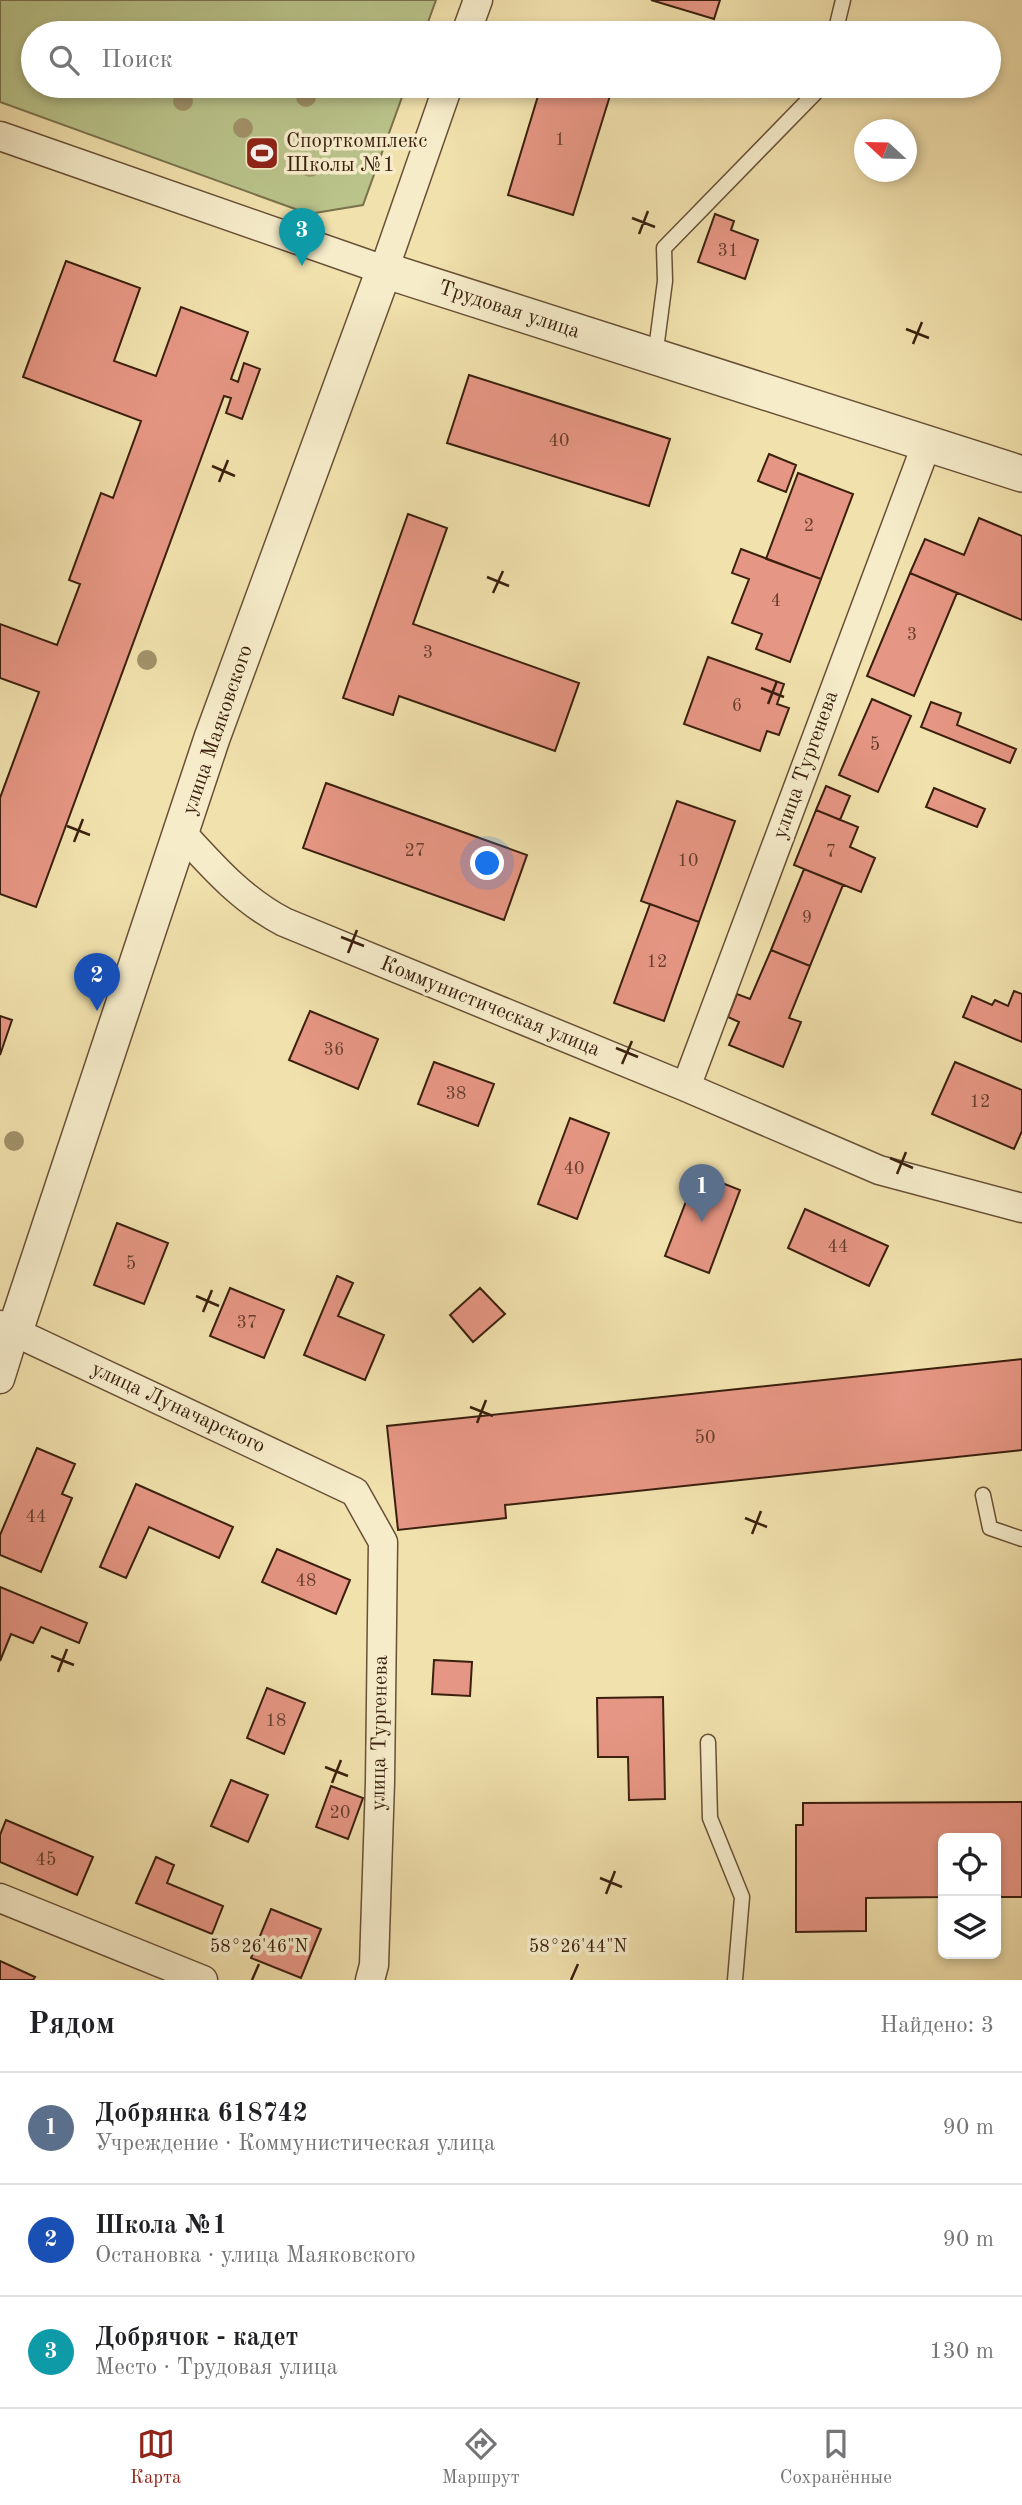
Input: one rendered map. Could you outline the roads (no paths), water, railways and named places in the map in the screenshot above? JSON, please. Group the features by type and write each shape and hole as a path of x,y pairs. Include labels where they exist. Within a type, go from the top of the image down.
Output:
{"street":[{"path":"470,21 478,0"},
{"name":"улица Маяковского","path":"0,1379 8,1328 182,833 212,738 384,270 444,98"},
{"name":"Трудовая улица","path":"0,136 384,270 1022,474"},
{"name":"улица Тургенева","path":"686,1087 927,443"},
{"name":"Коммунистическая улица","path":"182,833 235,889 284,922 686,1087 879,1170 1022,1208"},
{"name":"улица Луначарского","path":"8,1328 355,1492"},
{"name":"улица Тургенева","path":"355,1492 383,1542 380,1782 374,1965 370,1980"},
{"path":"0,1898 203,1980"}],"lane":[{"path":"838,21 843,0"},
{"path":"655,357 666,281 664,248 810,98"},
{"path":"983,1495 990,1528 1022,1539"},
{"path":"708,1742 710,1818 742,1898 735,1980"}],"place":[{"name":"Спорткомплекс Школы №1","path":"262,153"},
{"name":"Добрячок - кадет","path":"302,266"},
{"name":"Школа №1","path":"97,1011"},
{"name":"Добрянка 618742","path":"702,1222"}]}
